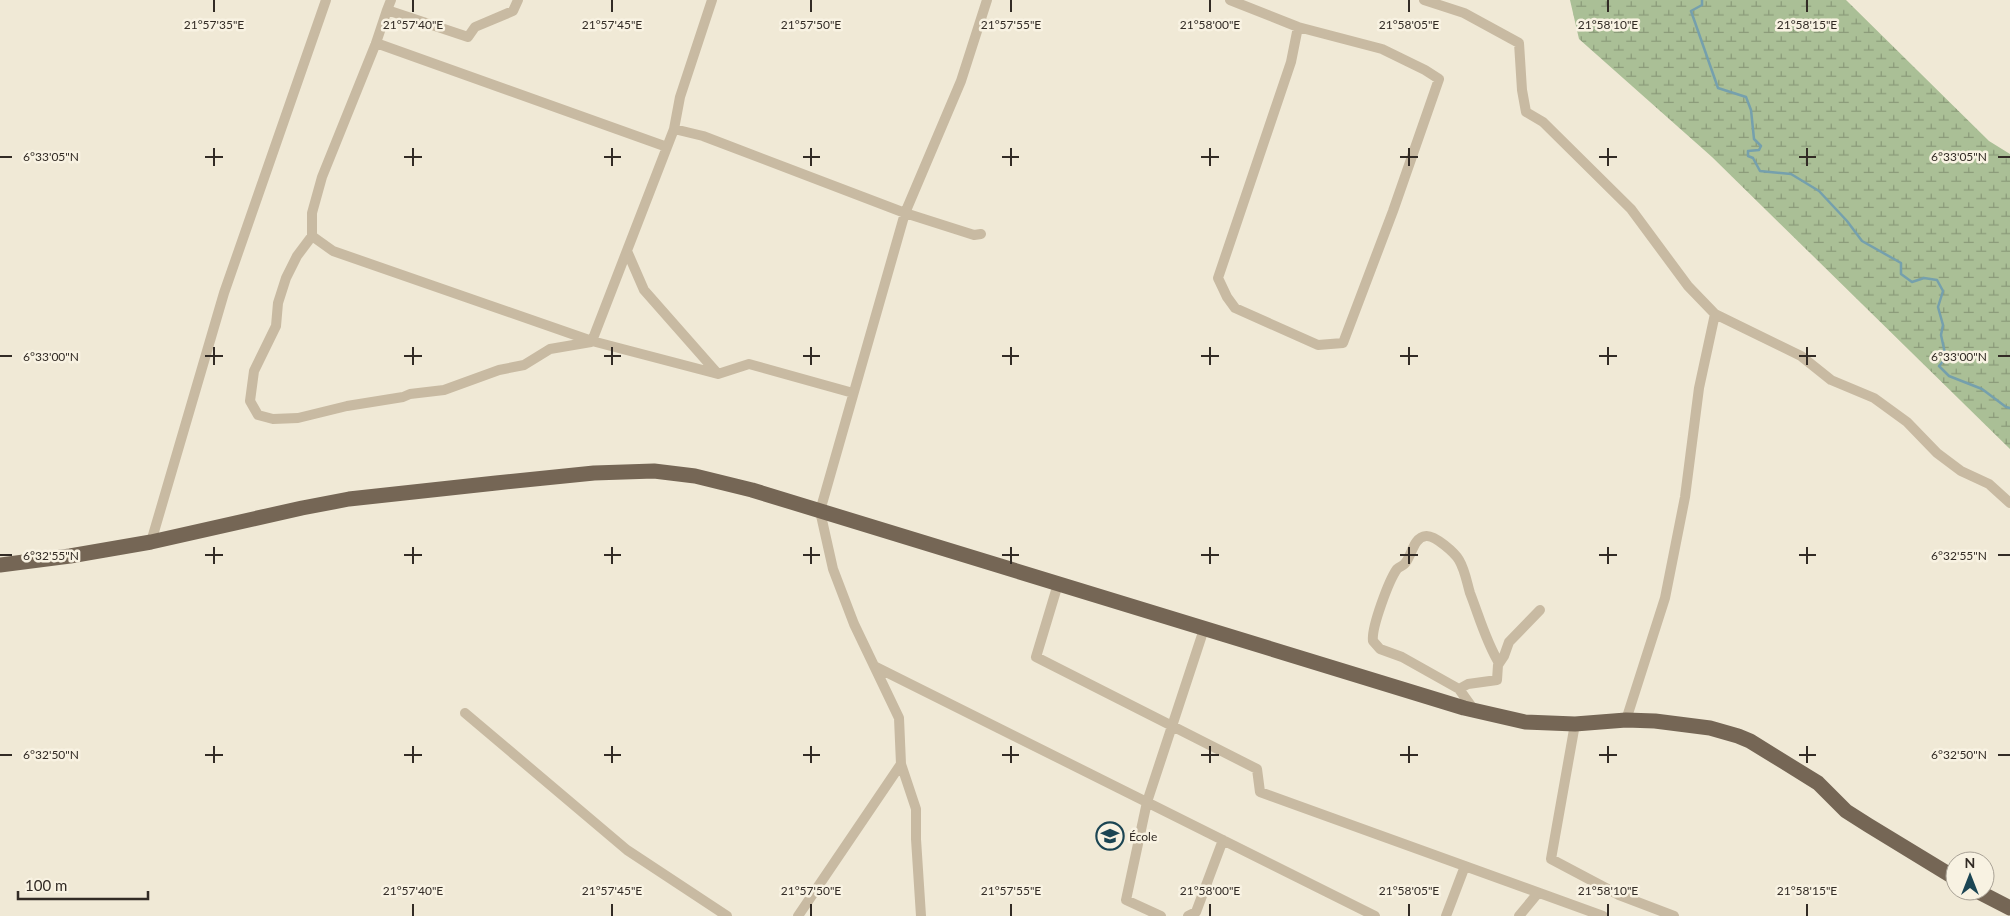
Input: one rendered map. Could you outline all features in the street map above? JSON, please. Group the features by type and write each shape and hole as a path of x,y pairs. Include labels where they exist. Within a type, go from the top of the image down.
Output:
{"main road":[{"path":"0,565 70,556 151,542 355,498 594,473 654,471 695,476 752,490 1474,710 1524,722 1575,724 1626,720 1656,721 1722,730 1750,741 1818,784 1846,811 1945,872"},
{"path":"1995,900 2010,908"}],"street":[{"path":"151,542 224,292 326,0"},
{"path":"518,0 513,11 475,27 468,37 389,5 376,43 322,177 312,213 312,236 297,256 286,278 278,303 276,326 254,371 250,401 258,415 265,418 298,418 347,406 403,397 410,394 444,390 507,368 524,365 550,349 592,342"},
{"path":"592,342 674,129 680,97 712,0"},
{"path":"921,916 916,808 900,764 899,718 854,624 833,569 820,511 905,213 961,81 987,0"},
{"path":"1230,0 1298,27 1382,49 1439,79 1393,211 1343,343 1318,345 1234,308 1218,278 1291,62 1298,27"},
{"path":"1424,0 1464,13 1519,43 1522,90 1526,112 1543,122 1631,209 1688,286 1715,314 1801,356 1831,380 1874,398 1907,422 1933,449 1960,471 1989,484 2010,503"},
{"path":"376,43 667,147"},
{"path":"674,129 703,136 905,213 974,235 981,234"},
{"path":"312,236 333,251 592,342 718,374 749,364 854,393"},
{"path":"627,251 644,290 718,374"},
{"path":"1626,720 1665,598 1685,497 1699,388 1715,314"},
{"path":"1474,710 1459,689 1402,657 1380,649 1373,641 1374,624 1390,583 1397,569 1405,563 1416,542 1422,538 1431,537 1450,548 1460,561 1480,619 1500,663"},
{"path":"1058,584 1036,657 1257,769 1260,792 1603,916"},
{"path":"1459,689 1468,684 1497,680 1500,663 1510,642 1540,610"},
{"path":"1161,916 1126,900 1147,802 1204,628"},
{"path":"874,666 1375,916"},
{"path":"465,713 627,850 727,916"},
{"path":"1575,724 1551,859 1619,895 1674,916"},
{"path":"798,916 845,849 900,764"},
{"path":"1188,916 1196,912 1223,840"},
{"path":"1446,916 1466,866"},
{"path":"1519,916 1538,893"}],"green space":[{"path":"1570,0 1846,0 1989,141 2010,154 2010,449 1712,157 1579,39"}],"waterway":[{"path":"1702,0 1702,5 1691,11 1718,88 1746,97 1751,110 1754,139 1761,146 1759,150 1748,151 1748,156 1753,158 1760,171 1791,174 1819,191 1847,221 1862,241 1901,263 1901,274 1912,282 1924,278 1937,280 1943,291 1938,307 1943,325 1941,335 1946,358 1939,366 1949,376 1982,389 2010,408"}],"place":[{"name":"École","path":"1110,836"}]}
